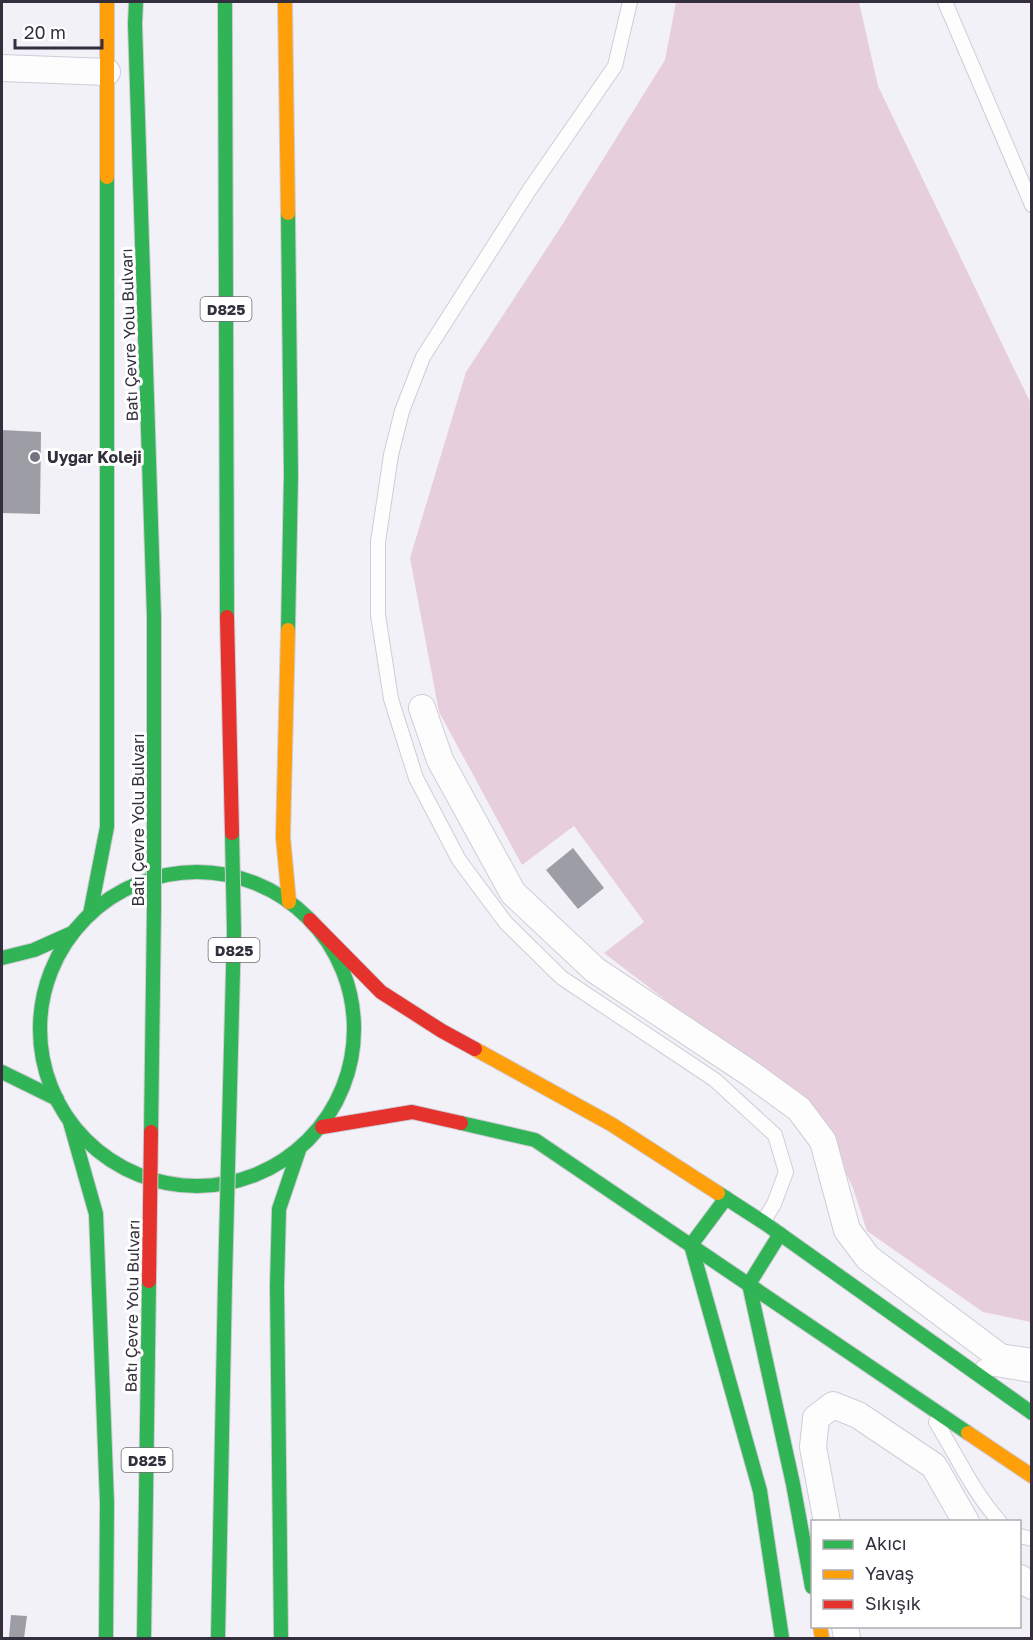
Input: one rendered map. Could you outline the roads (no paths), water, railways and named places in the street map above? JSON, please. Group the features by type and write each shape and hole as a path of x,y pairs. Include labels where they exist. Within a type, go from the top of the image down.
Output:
{"main road":[{"path":"90,914 107,827 107,2"},
{"name":"Batı Çevre Yolu Bulvarı","path":"136,2 154,617 154,909 144,1638"},
{"name":"D825","path":"218,1638 234,931 227,617 225,2"},
{"path":"285,2 291,475 283,837 289,902"},
{"path":"106,1638 107,1503 96,1214 70,1122 57,1099 45,1066 40,1031 44,996 54,963 72,933 90,914 125,889 166,875 209,872 251,882 289,902 310,920 381,992 442,1031 610,1124 726,1198 1032,1413"},
{"path":"70,1122 107,1158 154,1181 205,1187 245,1179 255,1176 299,1150 322,1127 344,1088 354,1044 352,999 337,957 310,920"},
{"path":"2,958 34,950 72,933"},
{"path":"2,1071 57,1099"},
{"path":"322,1127 412,1112 535,1140 1032,1476"},
{"path":"281,1638 277,1286 279,1209 299,1150"},
{"path":"691,1245 726,1198"},
{"path":"780,1234 749,1284 794,1484 811,1576"},
{"path":"691,1245 760,1491 783,1638"}],"street":[{"path":"2,68 107,72"},
{"path":"422,708 440,760 513,893 595,970 751,1074 799,1109 823,1141 847,1230 868,1258 1000,1357 1032,1362"},
{"path":"827,1520 813,1448 816,1418 833,1405 858,1415 934,1466 965,1520"}],"lane":[{"path":"630,2 615,66 530,189 423,357 402,411 391,455 378,542 378,615 391,699 416,778 459,860 506,923 562,978 715,1080 775,1135 786,1172 774,1204 763,1222"},
{"path":"945,2 1032,205"},
{"path":"962,1364 1032,1375"},
{"path":"926,1405 968,1479 999,1520"}],"place":[{"name":"Uygar Koleji","path":"35,457"}]}
